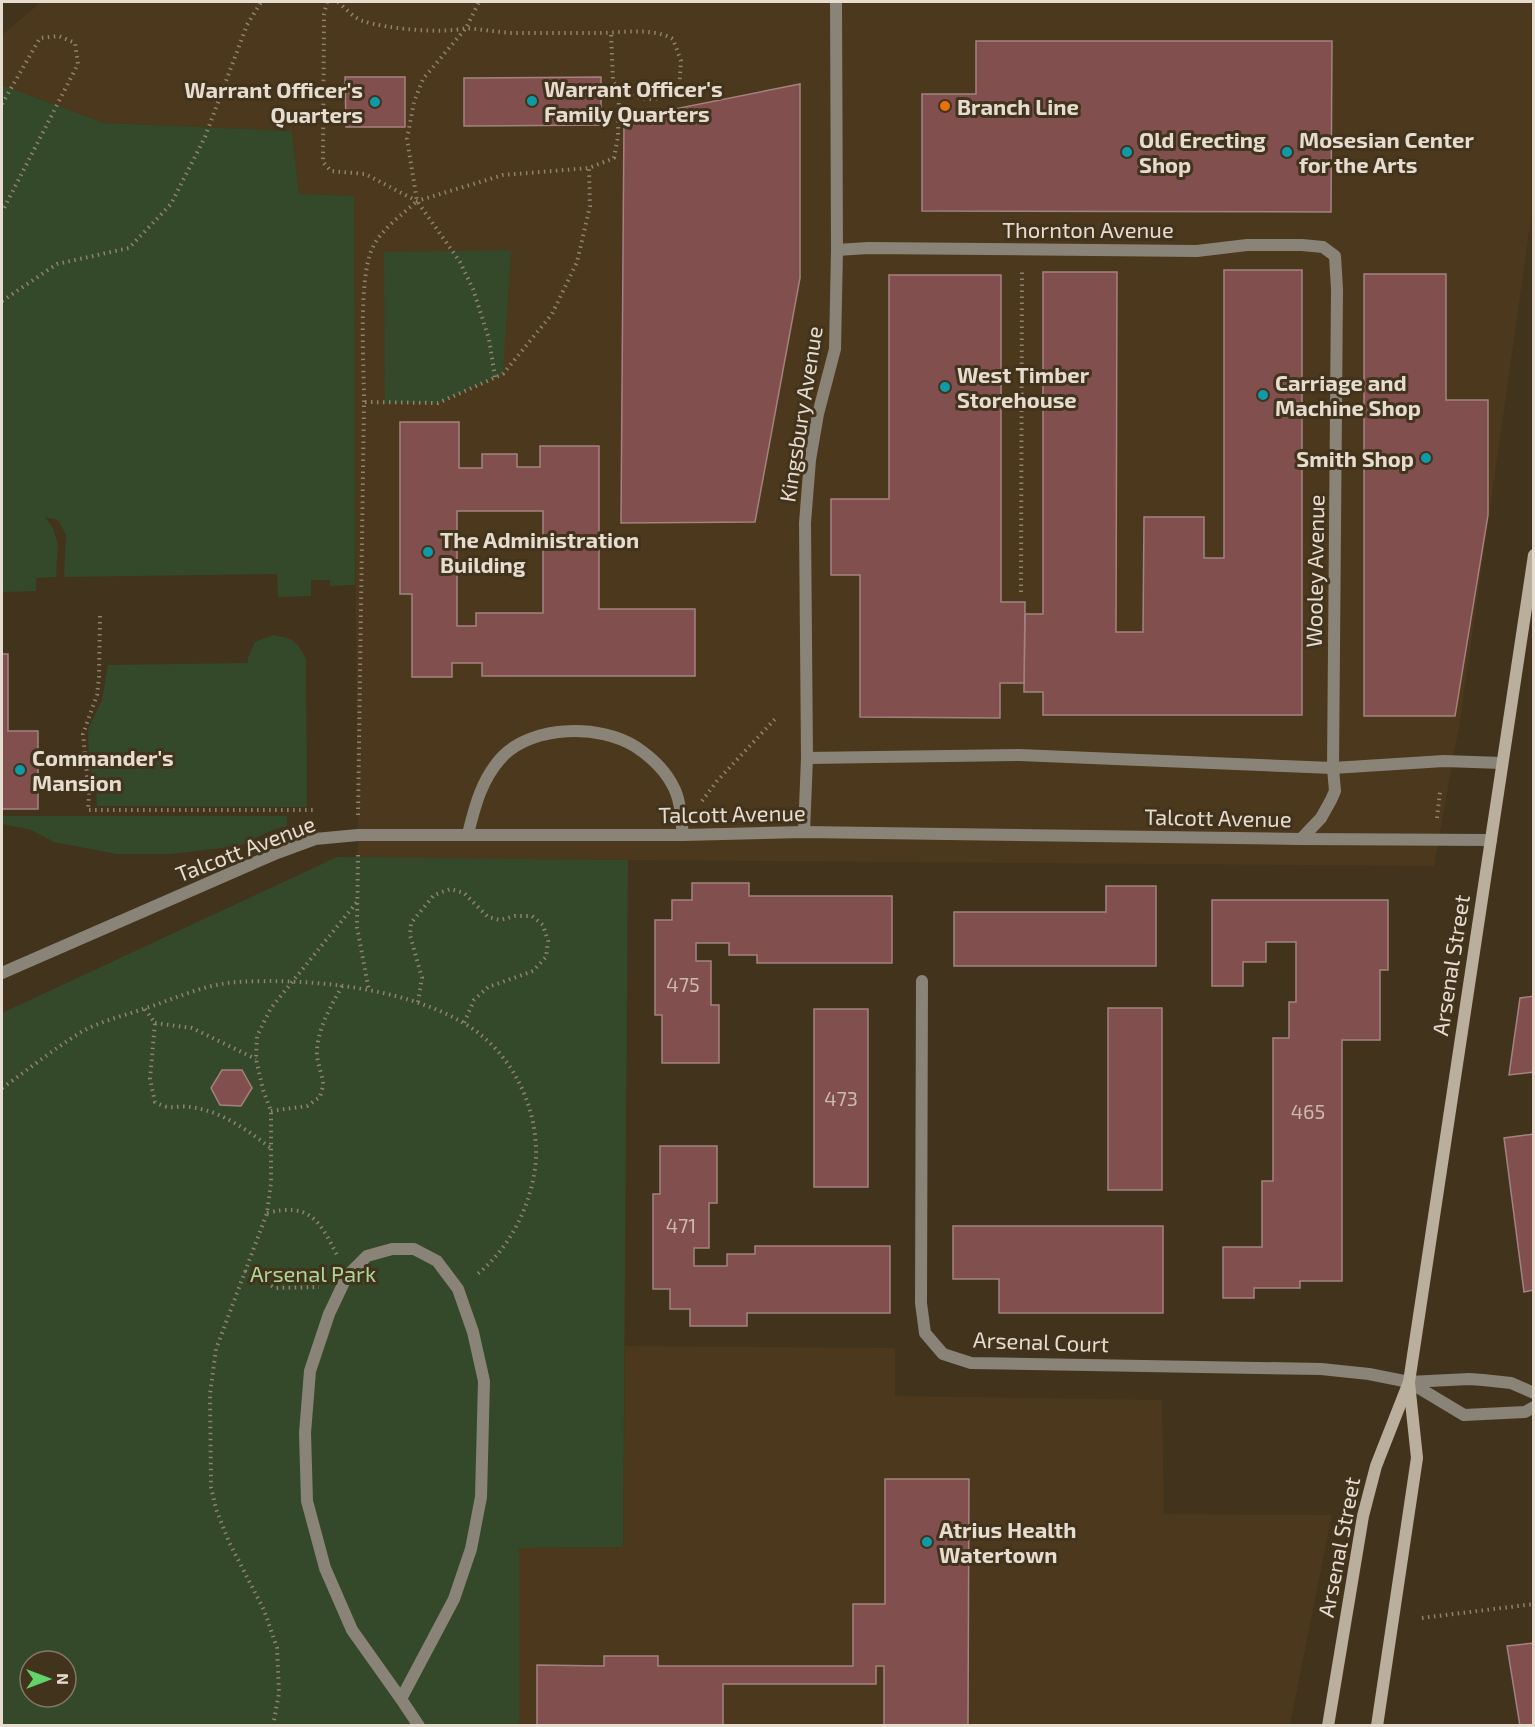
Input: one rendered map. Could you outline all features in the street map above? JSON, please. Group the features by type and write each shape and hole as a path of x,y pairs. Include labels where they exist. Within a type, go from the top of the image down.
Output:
{"main road":[{"name":"Arsenal Street","path":"1328,1725 1363,1516 1376,1466 1409,1382 1533,555"},
{"name":"Arsenal Street","path":"1377,1725 1417,1458 1409,1382"}],"street":[{"name":"Kingsbury Avenue","path":"804,832 807,758 805,523 812,449 818,414 835,349 836,2"},
{"name":"Thornton Avenue","path":"837,250 868,248 1197,251 1247,245 1302,244 1323,247 1335,256"},
{"name":"Wooley Avenue","path":"1301,839 1321,818 1335,791 1333,768 1337,289 1335,256"},
{"path":"468,834 475,802 488,776 504,755 527,740 549,733 574,732 606,735 635,746 659,765 675,788 681,813 682,835"},
{"path":"807,758 1019,755 1333,768 1444,761 1502,763"},
{"name":"Talcott Avenue","path":"2,974 315,838 358,835 682,835 804,832 1491,840"},
{"name":"Arsenal Court","path":"922,981 921,1303 925,1333 943,1354 971,1363 1321,1369 1369,1374 1409,1382"},
{"path":"401,1699 454,1599 471,1549 481,1497 484,1381 473,1332 458,1289 437,1261 414,1249 392,1249 367,1256 347,1276 329,1314 310,1371 305,1433 307,1500 325,1568 352,1630 419,1725"},
{"path":"1409,1382 1483,1380 1511,1383 1533,1393"},
{"path":"1409,1382 1464,1415 1525,1412 1533,1407"}],"path":[{"path":"2,301 57,264 129,248 171,204 206,136 247,25 261,2"},
{"path":"327,2 324,14 323,162 331,171 365,174 417,201"},
{"path":"338,2 361,21 418,30 454,31 466,28 510,33 663,33 674,39 681,61 679,90 664,98 648,100 619,92"},
{"path":"479,2 466,28 423,79 414,102 407,139 417,201 460,262 473,289 489,339 495,377"},
{"path":"369,992 357,927 364,303 367,265 373,247 390,226 417,201 503,175 589,168 614,158 618,136 619,92 614,81 611,33"},
{"path":"2,104 39,38 59,36 75,43 78,64 2,212"},
{"path":"364,402 438,403 503,374 552,314 577,262 590,206 589,168"},
{"path":"1022,250 1022,592"},
{"path":"100,616 97,695 83,734 89,794 88,810 314,810"},
{"path":"701,802 717,781 776,718"},
{"path":"1436,824 1440,792"},
{"path":"417,1002 422,978 410,935 411,923 434,895 450,889 464,893 488,917 500,920 515,916 532,916 543,925 548,941 546,957 533,971 488,987 474,1000 464,1023"},
{"path":"273,1725 279,1694 277,1648 264,1610 228,1542 216,1509 211,1487 210,1395 216,1349 267,1213 271,1183 271,1111 263,1090 256,1059 257,1036 271,1008 357,901"},
{"path":"2,1088 60,1045 86,1029 200,987 237,982 322,983 417,1002 464,1023 486,1040 505,1060 524,1089 533,1117 536,1142 535,1173 528,1202 491,1263 458,1289"},
{"path":"271,1111 307,1106 320,1097 323,1083 317,1052 320,1032 328,1011 342,986"},
{"path":"145,1009 155,1023 150,1079 155,1102 166,1108 188,1107 212,1112 243,1127 272,1150"},
{"path":"155,1023 192,1028 256,1059"},
{"path":"244,1271 276,1288 318,1287 347,1276 320,1225 303,1211 282,1209 267,1213"},
{"path":"1422,1618 1533,1604"}],"shaded area":[{"path":"41,2 1533,2 1533,204 1461,715 1434,866 358,858 354,403 299,194 292,131 104,123 2,85 2,35"},
{"path":"625,1346 895,1348 895,1396 1162,1400 1164,1514 1332,1515 1290,1725 519,1726 519,1548 623,1547"}],"green space":[{"path":"2,85 104,123 292,131 299,194 354,196 355,585 330,586 330,580 311,580 311,596 278,597 277,574 64,577 66,535 58,520 45,517 53,528 58,544 56,577 36,578 36,591 2,592"},
{"path":"511,250 503,374 438,403 385,403 384,252"},
{"path":"273,635 294,641 306,659 307,807 97,806 96,787 89,765 88,729 102,700 108,665 248,663 255,642"},
{"path":"3,816 287,816 287,826 270,831 239,846 170,854 116,854 54,842 31,830 3,824"},
{"name":"Arsenal Park","path":"337,857 628,860 623,1547 519,1548 519,1725 2,1725 2,1013"}],"building":[{"name":"Old Erecting Shop","path":"976,41 1332,41 1331,212 922,211 922,94 976,94"},
{"name":"Warrant Officer's Quarters","path":"345,77 405,77 405,127 346,127"},
{"name":"Warrant Officer's Family Quarters","path":"601,77 601,125 464,126 464,78"},
{"path":"800,84 800,278 755,522 621,523 624,119"},
{"name":"Carriage and Machine Shop","path":"1224,270 1302,270 1302,715 1043,715 1043,692 1024,692 1025,614 1043,614 1043,272 1117,272 1116,632 1143,632 1144,517 1204,517 1204,558 1224,558"},
{"name":"Smith Shop","path":"1364,274 1446,274 1446,400 1488,400 1488,515 1455,716 1364,716"},
{"name":"West Timber Storehouse","path":"889,275 1001,275 1001,602 1025,602 1024,683 1000,683 1000,718 860,717 860,575 831,575 831,499 889,499"},
{"name":"The Administration Building","path":"400,422 459,422 459,468 482,468 482,454 517,454 517,467 540,467 540,446 599,446 599,609 695,609 695,676 482,676 482,663 452,663 452,677 412,677 412,594 400,594","holes":["457,511 543,511 543,613 476,613 476,626 457,626"]},
{"name":"Commander's Mansion","path":"2,654 8,654 8,731 38,731 38,809 2,809"},
{"path":"692,883 749,883 749,896 892,896 892,963 757,963 757,955 729,955 729,943 696,943 696,961 711,961 711,1005 719,1005 719,1063 662,1063 662,1015 655,1015 655,920 672,920 672,900 692,900"},
{"path":"1106,886 1156,886 1156,966 954,966 954,912 1106,912"},
{"path":"1212,900 1388,900 1388,970 1380,970 1380,1040 1342,1040 1342,1281 1300,1281 1300,1288 1254,1288 1254,1298 1223,1298 1223,1247 1262,1247 1262,1181 1273,1181 1273,1038 1289,1038 1289,1002 1296,1002 1296,942 1266,942 1266,962 1243,962 1243,986 1212,986"},
{"path":"1534,996 1534,1072 1509,1075 1520,998"},
{"path":"1108,1008 1162,1008 1162,1190 1108,1190"},
{"path":"814,1009 868,1009 868,1187 814,1187"},
{"path":"222,1070 242,1070 252,1088 241,1106 220,1105 211,1088"},
{"path":"1534,1134 1534,1290 1524,1292 1504,1138"},
{"path":"660,1146 717,1146 717,1203 709,1203 709,1248 694,1248 694,1266 727,1266 727,1254 755,1254 755,1246 890,1246 890,1313 747,1313 747,1326 690,1326 690,1309 670,1309 670,1289 653,1289 653,1194 660,1194"},
{"path":"953,1226 1163,1226 1163,1313 999,1313 999,1279 953,1279"},
{"name":"Atrius Health Watertown","path":"885,1479 969,1479 968,1726 884,1726 884,1666 876,1666 876,1684 723,1684 723,1726 537,1726 537,1665 604,1666 604,1656 658,1656 658,1666 853,1666 853,1604 885,1604"},
{"path":"1534,1643 1534,1726 1520,1726 1507,1646"}],"place":[{"name":"Warrant Officer's Family Quarters","path":"532,101"},
{"name":"Warrant Officer's Quarters","path":"375,102"},
{"name":"Branch Line","path":"945,106"},
{"name":"Old Erecting Shop","path":"1127,152"},
{"name":"Mosesian Center for the Arts","path":"1287,152"},
{"name":"West Timber Storehouse","path":"945,387"},
{"name":"Carriage and Machine Shop","path":"1263,395"},
{"name":"Smith Shop","path":"1426,458"},
{"name":"The Administration Building","path":"428,552"},
{"name":"Commander's Mansion","path":"20,770"},
{"name":"Atrius Health Watertown","path":"927,1542"}]}
